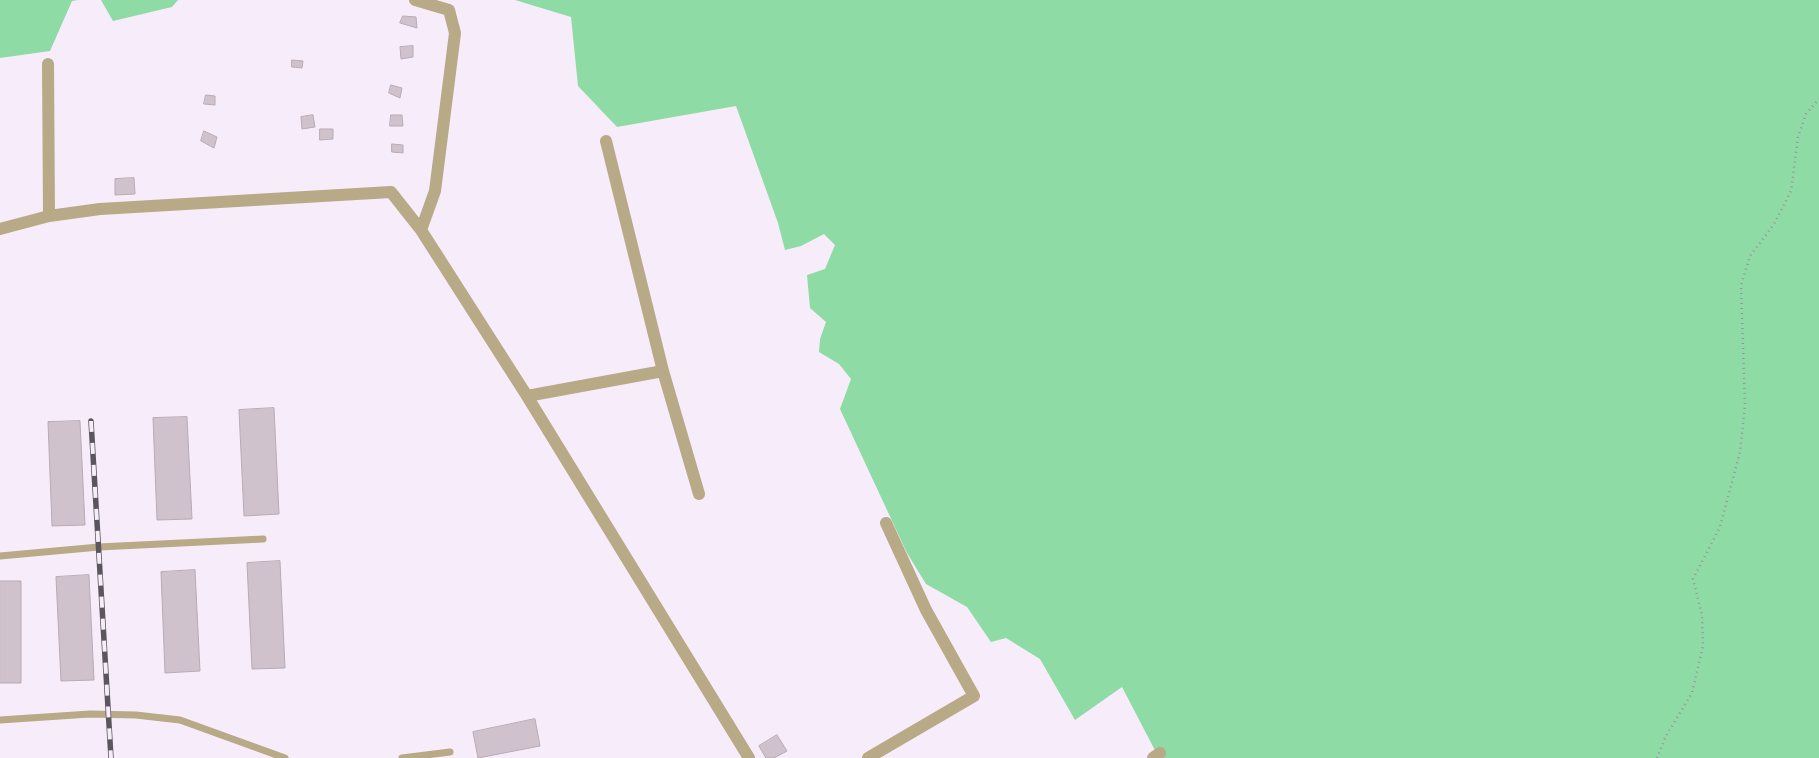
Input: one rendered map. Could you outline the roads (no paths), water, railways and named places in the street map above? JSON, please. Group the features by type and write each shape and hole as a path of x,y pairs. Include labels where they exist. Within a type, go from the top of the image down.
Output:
{"street":[{"path":"415,0 449,10 455,33 435,191 422,230"},
{"path":"48,64 49,216"},
{"path":"606,142 663,371 699,494"},
{"path":"0,229 49,216 132,206 391,192 422,230 527,396 749,758"},
{"path":"527,396 663,371"},
{"path":"868,758 974,696 926,610 886,523"}],"lane":[{"path":"0,556 99,547 263,538"},
{"path":"0,720 90,714 136,714 180,720 286,758"},
{"path":"402,758 450,752"}],"railway":[{"path":"91,421 111,758"}]}
